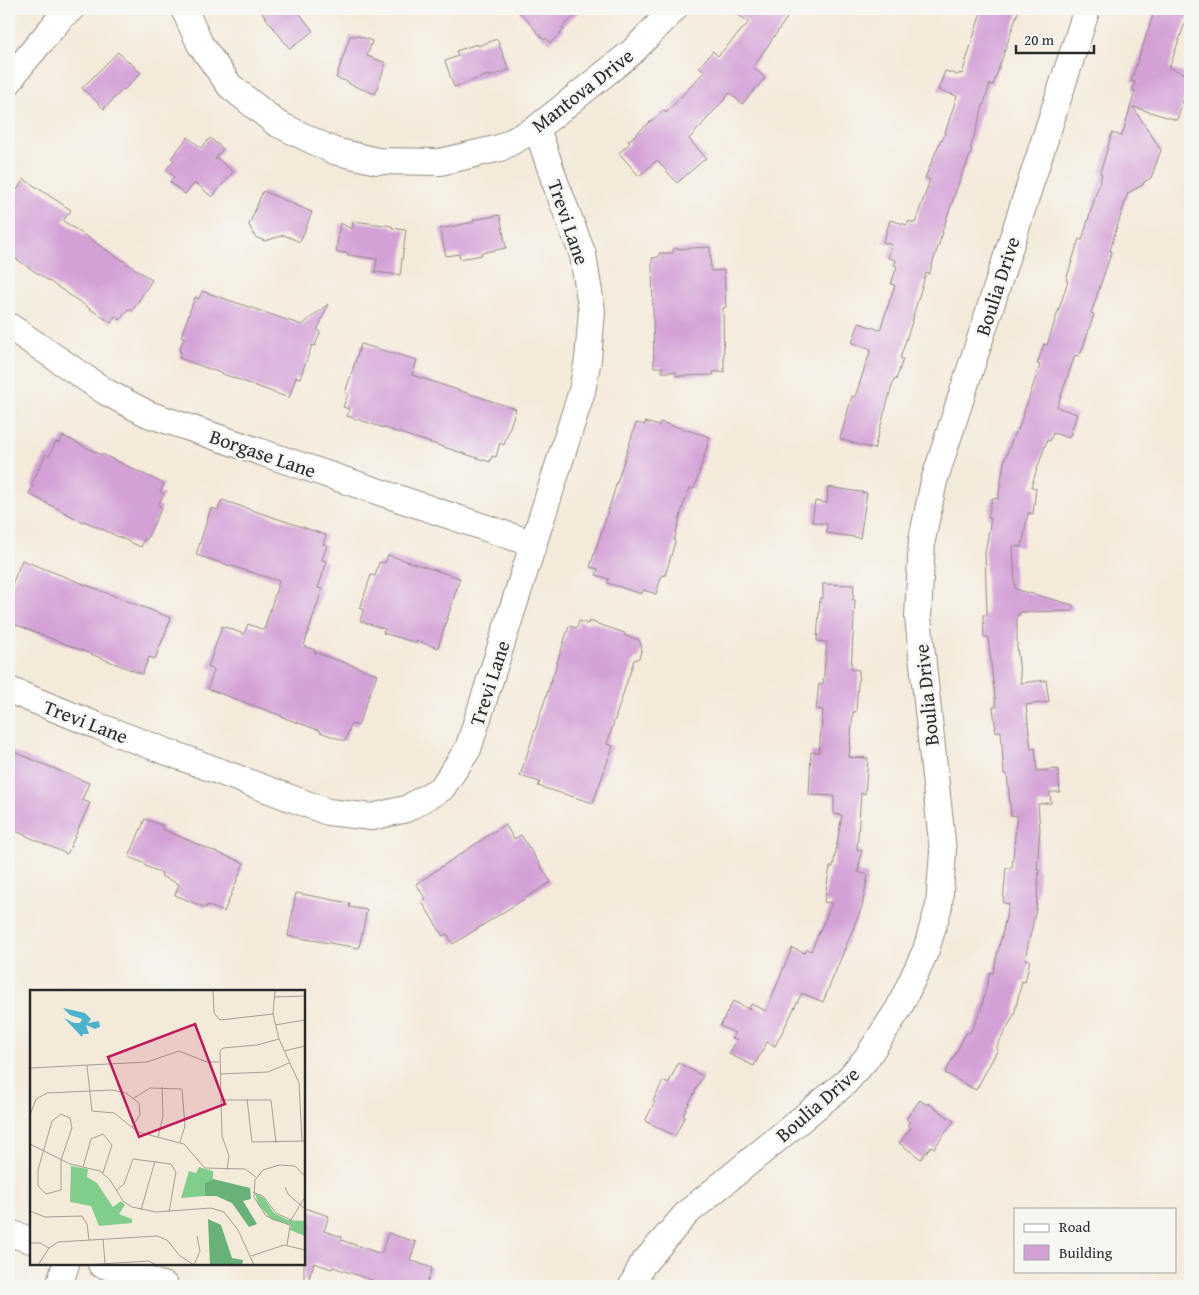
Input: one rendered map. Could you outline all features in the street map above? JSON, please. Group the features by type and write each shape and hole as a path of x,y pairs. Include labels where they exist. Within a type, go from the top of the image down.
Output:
{"street":[{"path":"9,82 63,14 71,9"},
{"name":"Mantova Drive","path":"184,9 200,44 230,86 276,123 334,151 377,162 440,162 500,148 537,128 632,52 674,9"},
{"name":"Boulia Drive","path":"632,1286 642,1265 687,1213 844,1084 866,1059 899,1008 926,950 939,906 943,851 918,617 922,540 934,481 1087,9"},
{"name":"Trevi Lane","path":"9,690 98,726 328,812 372,817 406,809 442,788 468,750 582,391 588,359 592,311 583,255 537,128"},
{"name":"Borgase Lane","path":"9,326 106,392 148,414 534,544"},
{"path":"9,1233 30,1240"},
{"path":"59,1286 66,1265"},
{"path":"103,1265 165,1286"}],"building":[{"path":"259,9 296,9 313,31 290,49"},
{"path":"517,9 582,9 562,27 564,30 550,43 546,38 544,40"},
{"path":"729,9 793,9 753,67 765,78 742,104 730,93 689,139 706,158 677,183 657,160 639,176 619,153 630,143 628,141 664,110 666,113 705,71 699,67 713,51 718,56 749,22"},
{"path":"982,9 1019,9 993,85 990,84 970,149 972,149 929,274 926,273 900,358 903,359 896,380 894,379 874,449 840,439 852,396 855,397 871,349 852,343 859,323 880,330 895,285 891,284 897,266 894,265 896,260 888,258 892,245 883,242 890,220 907,225 909,221 915,223 930,180 925,178 941,139 943,139 957,96 938,90 945,71 958,75 959,73 962,74"},
{"path":"1155,9 1190,9 1169,68 1186,74 1184,81 1187,88 1177,120 1133,107 1161,150 1151,178 1128,193 1114,236 1110,251 1112,251 1091,313 1094,314 1081,353 1078,356 1075,355 1057,407 1077,414 1069,438 1053,433 1050,441 1047,440 1031,487 1036,488 1033,514 1028,513 1022,547 1013,546 1015,589 1073,605 1073,611 1020,612 1020,615 1017,615 1017,647 1021,683 1046,680 1049,702 1026,705 1031,749 1035,748 1037,771 1058,769 1060,792 1050,792 1051,803 1038,804 1040,829 1036,910 1025,959 1030,960 1025,982 1022,981 1014,1015 976,1090 945,1073 967,1032 970,1033 981,1010 990,972 993,973 1009,904 1003,903 1006,868 1012,868 1017,815 1011,816 1007,774 1004,774 1001,731 996,732 993,707 996,707 988,637 984,637 983,615 987,615 985,552 991,518 988,518 992,498 998,499 1004,462 1016,429 1018,430 1040,365 1037,364 1044,344 1047,345 1068,281 1066,280 1079,239 1082,240 1112,133 1122,136 1135,91 1132,90 1135,82 1131,81"},
{"path":"350,36 359,36 372,41 367,56 386,63 375,94 336,78"},
{"path":"497,39 509,70 454,87 445,61 458,56 456,51"},
{"path":"118,52 141,73 104,109 82,88"},
{"path":"188,137 201,148 210,138 223,149 215,159 217,158 233,172 212,197 197,184 194,184 185,194 170,182 174,177 166,170 174,160 171,158"},
{"path":"24,179 71,210 63,221 152,280 132,311 128,309 120,320 115,316 111,323 9,254 9,185 17,190"},
{"path":"263,191 312,212 300,242 284,235 265,241 255,237 249,225"},
{"path":"500,215 506,248 460,259 459,254 446,256 440,229"},
{"path":"353,221 392,226 392,228 406,230 400,275 375,272 377,259 336,252 340,223 352,229"},
{"path":"710,247 711,271 724,270 726,307 723,308 724,372 713,372 714,375 676,376 676,372 662,372 662,367 654,367 652,258 659,257 659,253 673,253 673,249"},
{"path":"202,291 302,325 328,304 318,329 320,333 315,346 312,345 300,378 296,377 289,398 179,358 181,351 179,351 184,337 181,336 195,297 199,299"},
{"path":"361,344 417,360 412,375 516,409 504,445 500,443 496,457 492,456 490,462 347,416 349,409 343,407 348,394 345,393"},
{"path":"645,422 659,426 660,422 710,437 694,489 690,488 683,506 665,576 662,575 656,594 643,590 642,594 607,583 609,579 596,575 598,569 590,567 636,423 645,425"},
{"path":"63,436 164,484 160,492 164,494 158,505 162,507 141,547 83,522 29,494 33,486 31,485 46,454 49,456 56,442 59,443"},
{"path":"828,487 867,493 860,538 826,533 827,524 812,522 815,501 827,503"},
{"path":"222,500 326,535 323,544 327,545 322,560 327,561 318,588 322,589 304,646 315,650 314,652 377,674 358,726 351,724 345,741 208,689 214,670 208,667 222,626 244,634 248,624 264,630 279,581 196,555 211,508 218,510"},
{"path":"388,555 460,578 438,648 383,633 385,629 360,621 364,609 360,609 371,575 375,576 379,562 385,563"},
{"path":"22,560 171,618 155,659 149,657 142,674 9,622 9,592"},
{"path":"823,584 854,585 853,600 855,600 851,669 859,670 856,712 853,712 849,757 868,758 865,794 861,793 857,850 862,850 858,872 868,875 862,907 823,1002 802,993 775,1046 767,1042 754,1066 729,1054 737,1040 732,1038 735,1033 720,1026 733,1001 749,1009 751,1004 766,1011 792,948 805,953 807,949 811,951 832,903 824,902 830,867 833,867 842,815 834,814 834,796 809,795 811,752 819,752 823,710 816,709 819,684 823,684 827,642 817,641 820,598 823,598"},
{"path":"579,621 588,624 589,621 625,633 624,635 639,640 642,648 639,658 634,660 607,744 613,746 593,803 538,786 540,782 520,776 569,626 577,628"},
{"path":"9,750 89,783 82,800 90,803 67,854 9,828"},
{"path":"145,819 163,826 162,829 244,863 224,912 207,905 206,908 175,895 179,884 161,876 162,873 145,866 146,864 129,857"},
{"path":"505,824 514,839 521,835 551,882 453,944 447,934 443,936 422,902 426,899 416,884"},
{"path":"296,893 350,903 349,907 367,910 359,948 288,936"},
{"path":"678,1063 703,1076 683,1115 685,1116 675,1136 645,1121 663,1081 668,1084"},
{"path":"920,1100 927,1105 928,1103 954,1121 934,1148 931,1146 921,1159 899,1143 911,1128 907,1125 910,1122 906,1119"},
{"path":"305,1208 329,1216 324,1231 342,1237 341,1240 381,1254 388,1233 416,1242 410,1260 432,1268 426,1286 389,1286 333,1267 332,1269 314,1263 308,1281 304,1281"}]}
